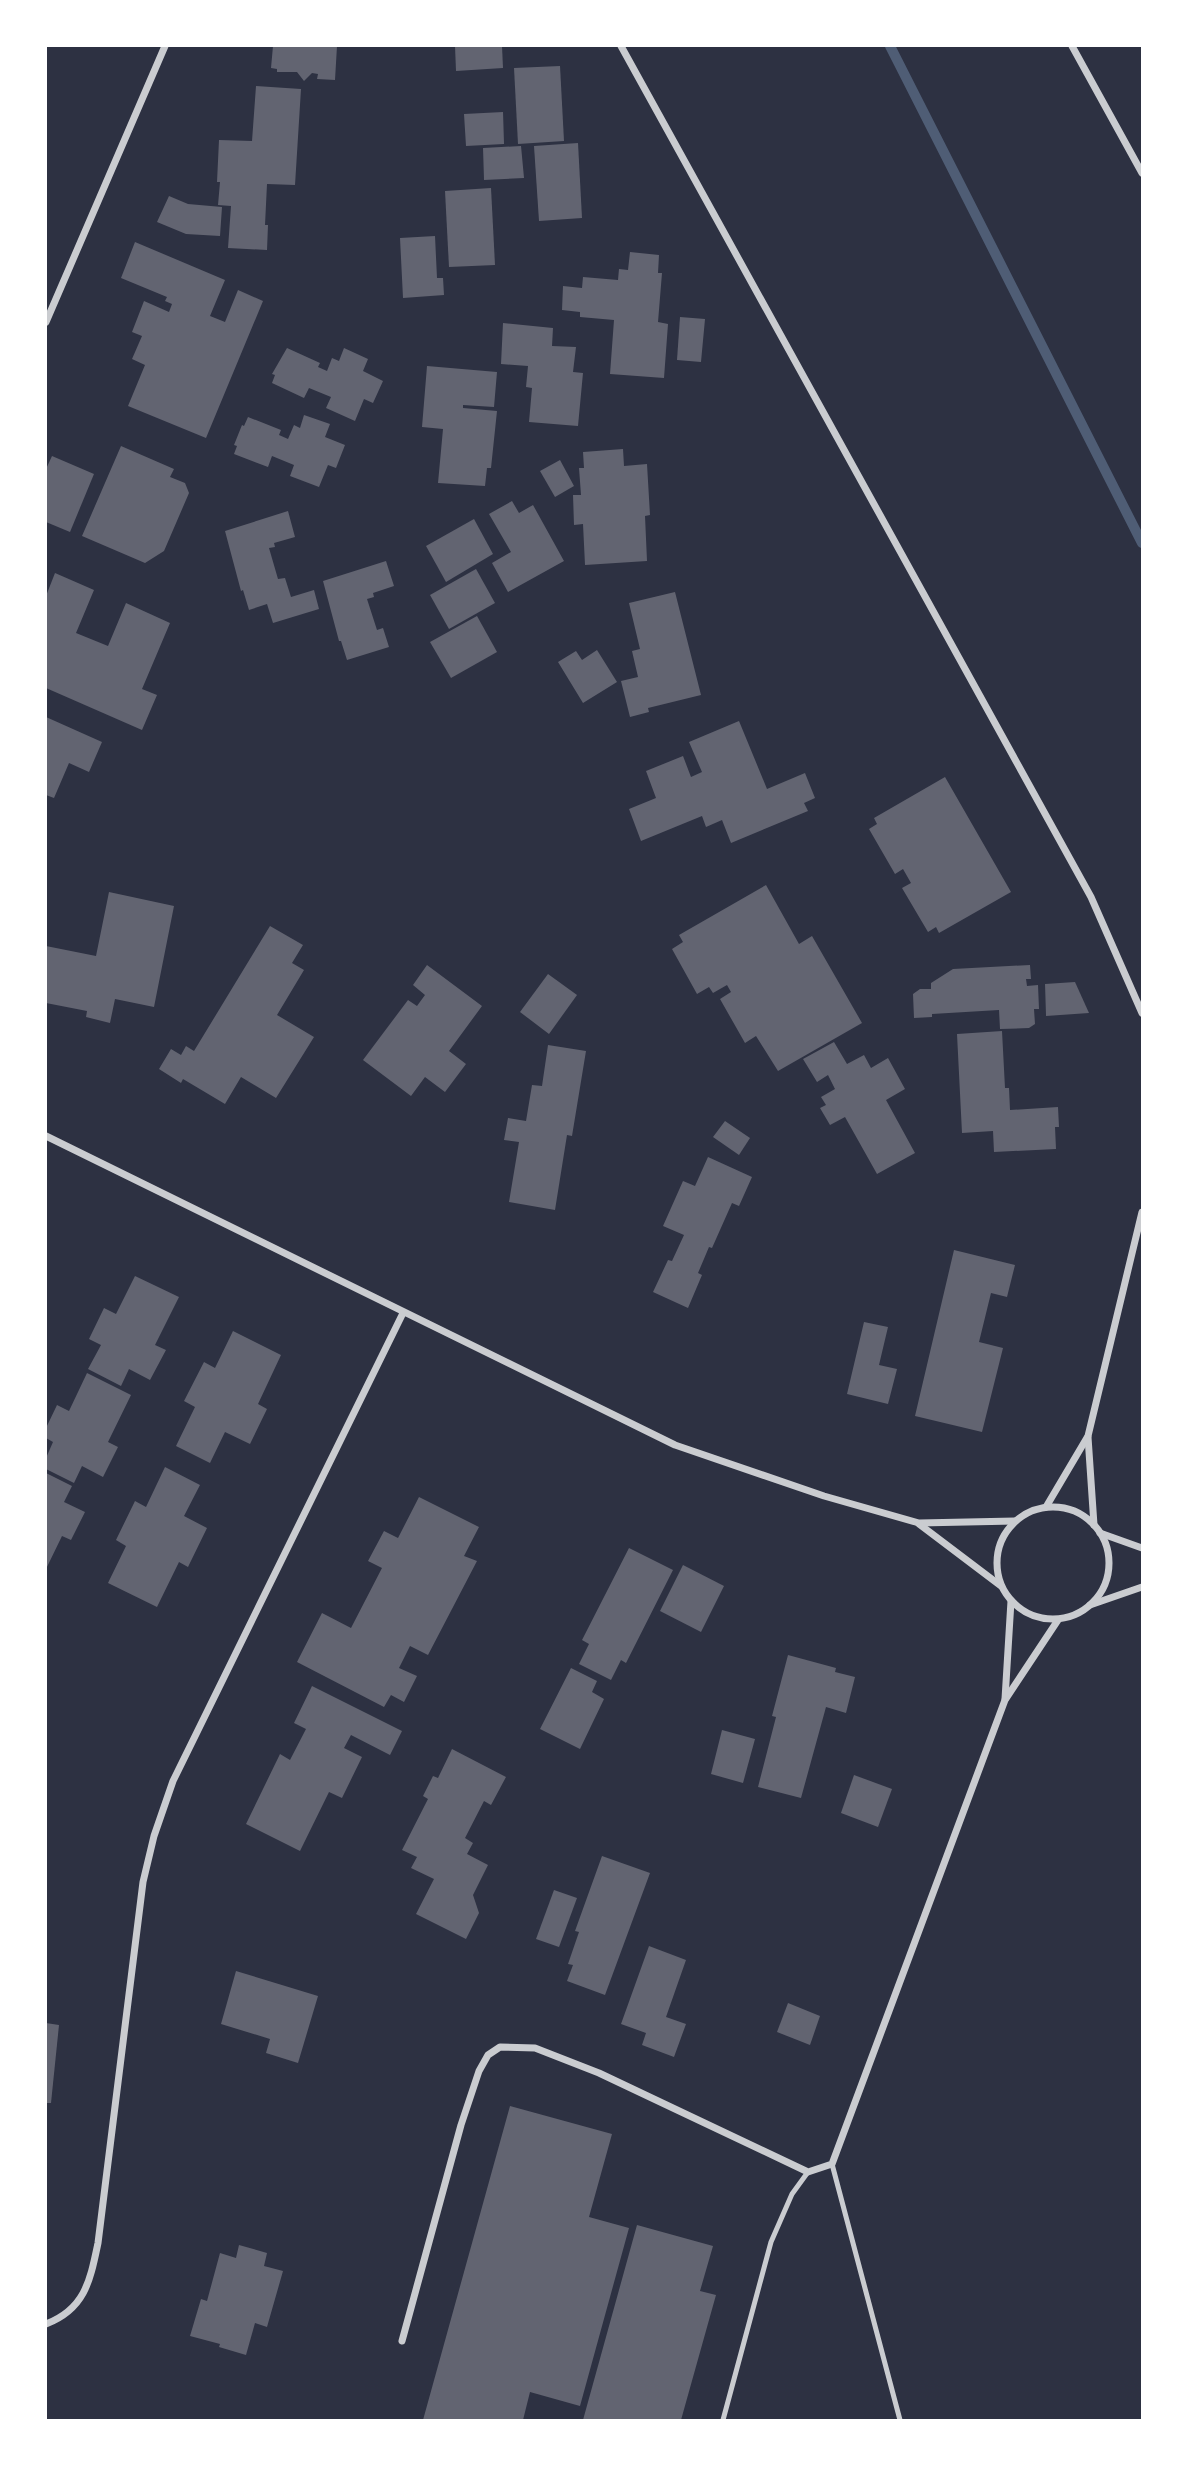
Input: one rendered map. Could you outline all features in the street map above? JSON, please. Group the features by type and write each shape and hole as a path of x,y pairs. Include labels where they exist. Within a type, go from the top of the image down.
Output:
{"street":[{"path":"46,322 165,46"},
{"path":"621,46 1091,897 1143,1013"},
{"path":"1072,46 1143,173"},
{"path":"46,1136 676,1445 824,1496 919,1523 1015,1521"},
{"path":"1046,1507 1088,1436 1143,1212"},
{"path":"46,2324 74,2307 91,2277 98,2243 143,1882 154,1836 173,1781 403,1313"},
{"path":"1088,1436 1094,1525"},
{"path":"1046,1507 1063,1508 1080,1514 1094,1525 1108,1551 1109,1571 1102,1590 1090,1605 1076,1615 1058,1620 1041,1619 1024,1612 1011,1601 1001,1586 996,1569 1004,1535 1015,1521 1029,1512 1046,1507"},
{"path":"919,1523 1001,1586"},
{"path":"1100,1533 1143,1548"},
{"path":"1090,1605 1143,1587"},
{"path":"1005,1700 1011,1601"},
{"path":"402,2341 472,2092 488,2055 500,2047 535,2048 599,2073 808,2172 832,2164 1005,1700 1058,1620"}],"lane":[{"path":"832,2164 900,2420"},
{"path":"723,2420 771,2242 792,2194 808,2172"}],"building":[{"path":"273,46 337,46 335,80 317,79 318,74 312,73 304,81 297,72 277,72 277,69 271,68"},
{"path":"455,46 502,46 503,68 456,71"},
{"path":"560,66 564,141 518,144 514,68"},
{"path":"256,86 301,89 295,185 267,184 267,250 228,248 231,206 218,205 219,140 252,141"},
{"path":"503,112 504,144 466,146 464,114"},
{"path":"578,143 582,218 539,221 534,146"},
{"path":"521,146 524,178 484,180 483,148"},
{"path":"491,188 495,265 449,267 445,191"},
{"path":"169,196 188,204 222,207 220,236 186,234 157,222"},
{"path":"435,236 437,278 443,278 444,295 403,298 400,238"},
{"path":"135,242 225,280 210,316 225,322 238,290 263,301 206,438 128,406 145,365 132,359 142,336 132,332 144,301 169,312 172,304 165,301 167,297 121,278"},
{"path":"630,252 659,255 658,273 662,273 658,322 668,324 664,378 610,374 614,320 580,317 580,312 562,310 563,286 582,288 583,277 618,280 619,269 628,270"},
{"path":"680,317 705,319 701,362 677,360"},
{"path":"503,323 553,328 552,346 576,347 573,372 583,373 578,426 529,422 532,388 526,387 528,366 501,364"},
{"path":"287,348 320,363 318,367 327,371 332,358 339,361 344,348 368,359 363,371 383,381 373,403 364,399 355,421 326,408 331,397 309,388 304,398 272,383 275,375 272,374"},
{"path":"427,366 497,372 494,407 463,405 463,408 497,411 491,468 487,468 485,486 438,483 443,429 422,427"},
{"path":"304,415 330,424 325,437 345,445 336,468 328,465 319,487 290,476 294,465 272,456 268,467 234,454 237,446 234,445 248,417 281,430 279,435 288,439 294,425 300,428"},
{"path":"121,446 174,469 170,477 185,483 189,493 164,551 145,563 82,536"},
{"path":"623,449 624,466 647,464 650,515 645,516 647,561 585,565 583,524 574,525 573,495 581,495 579,468 584,468 583,452"},
{"path":"52,456 94,474 70,532 46,522 46,469"},
{"path":"560,460 574,486 555,497 540,471"},
{"path":"512,501 519,513 533,505 564,561 508,592 492,563 511,552 489,514"},
{"path":"288,511 295,537 274,543 275,547 269,548 278,579 285,578 291,597 314,590 319,609 273,623 267,604 249,610 243,590 241,591 225,531"},
{"path":"474,519 493,554 446,582 426,546"},
{"path":"386,561 394,586 373,593 374,597 367,599 377,630 383,628 389,647 347,660 339,641 323,581"},
{"path":"476,569 495,603 449,629 430,595"},
{"path":"55,573 94,590 76,633 108,646 126,603 170,623 142,689 157,695 142,730 46,688 46,596"},
{"path":"675,592 701,695 648,708 649,712 630,717 621,681 638,677 632,651 640,649 629,603"},
{"path":"477,616 497,652 451,678 430,642"},
{"path":"597,650 617,682 583,703 558,662 576,651 582,660"},
{"path":"46,717 102,742 89,772 69,763 54,798 46,795"},
{"path":"739,721 767,789 805,773 815,798 804,803 808,811 731,843 722,820 706,827 702,816 641,841 629,809 656,798 646,771 683,756 691,777 702,772 689,742"},
{"path":"945,777 1011,892 939,933 936,927 928,932 902,888 911,883 903,869 895,874 869,829 877,824 874,818"},
{"path":"766,885 799,944 812,936 862,1023 778,1071 756,1036 745,1043 720,999 731,992 727,985 713,993 709,987 697,994 672,949 683,942 679,935"},
{"path":"109,892 174,906 154,1007 115,999 110,1023 86,1017 87,1011 46,1003 46,946 96,956"},
{"path":"270,926 303,945 292,963 304,970 277,1015 314,1037 276,1098 241,1077 225,1104 183,1079 181,1083 159,1069 171,1049 181,1055 186,1046 194,1051"},
{"path":"427,965 482,1006 449,1051 466,1064 445,1092 425,1077 411,1096 363,1060 408,1000 417,1006 425,995 413,985"},
{"path":"1030,965 1031,979 1026,979 1027,986 1038,985 1039,1009 1034,1009 1035,1024 1029,1028 1000,1029 999,1010 932,1014 932,1017 914,1018 913,994 920,989 931,989 931,983 953,969"},
{"path":"548,974 577,995 549,1034 520,1012"},
{"path":"1075,982 1089,1013 1046,1016 1045,984"},
{"path":"1002,1031 1005,1088 1009,1088 1010,1110 1058,1107 1056,1149 994,1152 993,1131 962,1133 957,1034"},
{"path":"834,1042 847,1064 864,1055 871,1068 888,1058 905,1089 886,1100 915,1153 877,1174 845,1117 830,1125 820,1108 826,1105 821,1097 835,1089 828,1075 817,1082 803,1059"},
{"path":"548,1045 586,1051 572,1136 567,1135 555,1210 509,1202 519,1142 504,1140 508,1118 526,1121 532,1085 542,1086"},
{"path":"725,1121 750,1138 739,1155 713,1137"},
{"path":"708,1157 752,1177 739,1206 732,1203 712,1248 709,1247 698,1273 702,1275 688,1308 653,1292 668,1260 672,1261 684,1235 663,1226 683,1181 695,1186"},
{"path":"954,1250 1015,1265 1007,1297 991,1293 979,1342 1003,1348 982,1432 915,1416"},
{"path":"135,1276 179,1297 155,1345 166,1350 150,1380 129,1369 121,1386 88,1369 101,1345 89,1339 104,1308 116,1314"},
{"path":"864,1322 888,1327 879,1365 897,1369 888,1404 847,1394"},
{"path":"233,1331 281,1355 258,1404 267,1409 250,1444 225,1432 210,1463 176,1446 195,1407 184,1401 204,1362 215,1368"},
{"path":"87,1373 131,1395 108,1442 118,1447 103,1477 82,1466 74,1483 46,1469 46,1458 53,1442 46,1438 46,1428 57,1405 69,1411"},
{"path":"165,1467 200,1485 184,1516 207,1528 188,1567 179,1562 157,1607 108,1583 126,1546 116,1540 135,1501 146,1507"},
{"path":"46,1473 72,1486 64,1502 85,1512 71,1540 62,1536 46,1569"},
{"path":"419,1497 479,1527 464,1556 477,1561 428,1655 410,1646 399,1668 417,1676 404,1702 391,1695 384,1707 297,1662 322,1613 351,1628 382,1568 368,1561 384,1531 398,1538"},
{"path":"629,1548 673,1570 626,1663 621,1660 611,1680 579,1664 589,1644 582,1640"},
{"path":"683,1565 724,1586 701,1632 660,1611"},
{"path":"788,1655 836,1668 835,1672 855,1677 846,1713 826,1707 801,1798 758,1787"},
{"path":"571,1668 597,1681 592,1692 604,1699 580,1749 540,1729"},
{"path":"312,1686 402,1731 390,1755 351,1735 344,1748 362,1757 342,1798 329,1792 300,1851 246,1824 280,1754 290,1760 306,1729 294,1723"},
{"path":"722,1730 755,1739 743,1783 711,1774"},
{"path":"452,1749 506,1777 491,1805 484,1801 465,1838 473,1843 467,1854 488,1865 473,1895 479,1913 466,1939 416,1914 434,1879 411,1868 417,1857 402,1850 428,1799 423,1796 433,1776 438,1778"},
{"path":"854,1775 892,1789 878,1827 841,1813"},
{"path":"602,1856 650,1873 605,1995 567,1981 573,1965 568,1964 579,1932 575,1931"},
{"path":"554,1890 577,1898 559,1947 536,1939"},
{"path":"649,1946 686,1960 666,2017 686,2024 674,2057 642,2045 646,2033 621,2024"},
{"path":"236,1971 318,1996 298,2063 266,2053 270,2039 221,2024"},
{"path":"788,2003 820,2016 810,2045 777,2032"},
{"path":"46,2023 59,2025 51,2103 46,2103"},
{"path":"510,2106 612,2134 589,2217 629,2228 580,2406 530,2392 523,2420 423,2420"},
{"path":"637,2225 713,2246 700,2291 716,2295 681,2420 583,2420"},
{"path":"239,2245 267,2253 264,2266 283,2271 267,2327 255,2323 246,2355 190,2336 201,2299 207,2301 220,2253 236,2258"}],"waterway":[{"path":"890,46 1142,543"}]}
